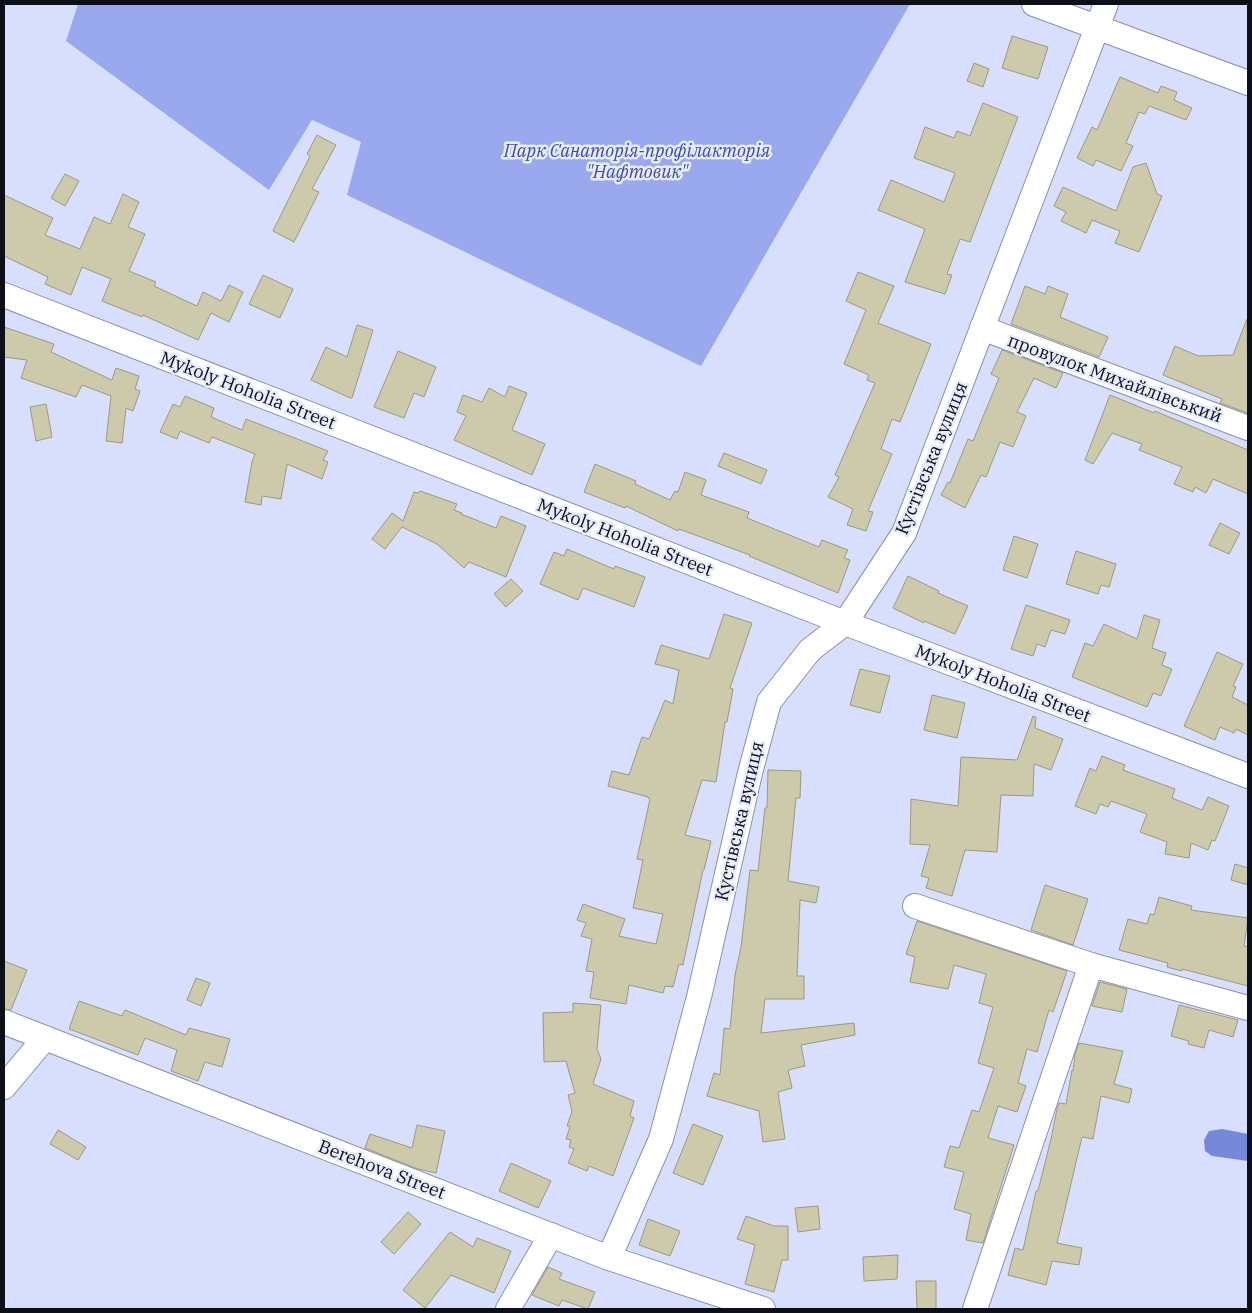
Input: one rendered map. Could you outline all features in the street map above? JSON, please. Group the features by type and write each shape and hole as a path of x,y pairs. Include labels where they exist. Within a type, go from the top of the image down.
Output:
{"street":[{"path":"1034,4 1248,83"},
{"name":"Кустівська вулиця","path":"609,1258 661,1139 699,997 750,773 769,702 810,650 845,622 904,533 1106,4"},
{"name":"Mykoly Hoholia Street","path":"4,295 845,622 1248,776"},
{"name":"провулок Михайлівський","path":"982,328 1248,428"},
{"path":"915,906 1091,965 1248,1008"},
{"path":"975,1309 1091,965"},
{"name":"Berehova Street","path":"4,1022 609,1258 762,1309"},
{"path":"4,1088 45,1038"},
{"path":"508,1309 551,1235"}],"green space":[{"name":"Парк Санаторія-профілакторія \"Нафтовик\"","path":"78,4 910,4 701,366 347,195 361,142 312,120 269,190 66,41"}],"shaded area":[{"path":"1222,1129 1248,1134 1248,1161 1212,1156 1205,1151 1204,1140 1209,1131"}],"building":[{"path":"1012,36 1048,47 1038,79 1002,68"},
{"path":"974,63 989,69 983,87 967,81"},
{"path":"1120,77 1158,93 1161,86 1177,92 1174,100 1192,108 1186,120 1149,106 1145,114 1139,112 1126,143 1133,146 1121,171 1096,160 1093,166 1077,158 1092,127 1097,130"},
{"path":"983,103 1018,117 970,242 960,239 947,274 952,275 945,294 905,282 925,229 878,210 891,180 944,202 955,173 914,158 925,127 954,138 957,131 970,136"},
{"path":"317,135 336,145 312,189 319,192 294,242 273,231 310,156 307,154"},
{"path":"1146,163 1157,194 1162,196 1139,252 1115,243 1120,231 1092,220 1086,233 1061,221 1066,212 1054,206 1063,187 1116,211 1133,167"},
{"path":"65,174 79,181 65,206 51,198"},
{"path":"123,194 139,202 128,227 145,234 129,271 156,282 154,286 197,306 203,292 221,301 229,285 243,292 229,322 211,313 198,340 143,315 142,317 102,301 111,279 82,267 71,295 45,284 48,277 4,256 4,195 53,218 45,235 80,249 94,217 110,224"},
{"path":"858,272 894,286 878,323 931,344 900,422 892,419 881,449 892,454 868,511 873,512 866,531 847,525 853,509 828,497 839,477 835,475 875,383 867,380 869,375 844,364 866,310 846,301"},
{"path":"263,275 293,289 280,318 249,304"},
{"path":"1025,286 1045,294 1048,286 1068,294 1060,317 1108,337 1099,357 1011,324"},
{"path":"1247,319 1248,413 1220,403 1222,399 1163,375 1175,346 1198,356 1233,355"},
{"path":"357,325 373,330 352,398 350,398 311,380 326,347 347,357"},
{"path":"4,327 54,344 51,352 112,380 116,368 139,376 135,389 140,391 133,411 126,408 122,443 106,441 111,396 82,385 76,397 21,378 27,360 4,357"},
{"path":"1002,350 1063,373 1056,388 1034,378 1017,412 1026,416 1013,447 1000,442 986,477 981,475 965,508 941,495 948,482 950,483 968,439 973,441 999,378 991,374"},
{"path":"398,351 436,367 424,397 414,393 404,418 374,407"},
{"path":"509,386 527,393 512,430 545,444 532,475 454,440 466,416 457,412 463,395 482,402 489,388 505,397"},
{"path":"1110,395 1154,413 1155,411 1248,450 1248,494 1213,479 1206,493 1195,487 1193,492 1174,484 1182,467 1139,450 1142,444 1112,433 1093,464 1085,460"},
{"path":"185,396 214,408 211,417 242,430 246,419 328,451 323,460 328,462 322,479 287,464 281,499 262,496 261,505 245,502 255,454 212,437 209,443 180,431 177,439 160,432 173,404 180,407"},
{"path":"46,404 52,437 36,441 30,407"},
{"path":"724,453 767,470 761,484 718,466"},
{"path":"595,464 636,481 635,484 670,500 675,491 678,492 685,472 706,480 701,495 749,512 747,518 819,547 822,540 848,550 844,558 850,560 838,593 750,555 679,529 678,531 626,506 625,508 584,492"},
{"path":"420,491 457,504 454,510 496,528 501,516 526,526 506,577 469,562 464,568 437,544 402,527 385,549 372,539 392,513 403,521 414,492 418,493"},
{"path":"1220,523 1240,533 1229,554 1209,545"},
{"path":"1014,536 1038,544 1027,578 1003,570"},
{"path":"567,549 614,569 615,566 645,577 634,607 583,588 578,600 540,584 554,552 564,556"},
{"path":"1076,551 1116,564 1109,587 1101,585 1098,594 1066,584"},
{"path":"908,576 939,591 938,593 968,606 955,634 924,621 924,623 893,608"},
{"path":"511,579 523,591 506,607 494,594"},
{"path":"1026,605 1070,620 1065,634 1051,630 1045,647 1037,644 1033,656 1011,649"},
{"path":"724,614 752,623 730,688 733,689 727,722 725,722 716,782 702,780 685,835 711,841 683,965 679,964 673,987 665,986 663,993 629,985 626,1004 590,998 594,972 586,971 592,939 581,936 586,923 577,920 583,904 625,919 619,936 656,944 663,914 633,908 643,860 637,859 650,799 608,786 612,771 629,775 642,737 649,739 665,700 673,704 679,670 655,664 661,645 709,659"},
{"path":"1144,615 1160,620 1152,648 1166,653 1162,665 1172,669 1161,696 1153,693 1147,707 1072,677 1085,643 1093,646 1104,624 1137,639"},
{"path":"1217,652 1243,664 1233,686 1236,687 1232,697 1248,705 1248,735 1236,729 1234,733 1220,727 1215,740 1184,726"},
{"path":"860,669 890,676 880,713 850,705"},
{"path":"932,695 965,703 957,738 924,730"},
{"path":"1033,716 1036,717 1035,728 1063,739 1051,770 1034,764 1033,796 1001,795 997,852 965,850 952,896 926,888 929,878 921,876 930,845 910,844 911,799 958,806 961,757 1017,760"},
{"path":"1102,756 1125,765 1123,770 1175,789 1172,798 1202,810 1208,797 1229,806 1215,841 1212,840 1208,850 1191,843 1189,858 1165,854 1167,842 1140,832 1147,814 1111,801 1108,807 1100,804 1096,814 1075,806 1090,768 1096,771"},
{"path":"768,770 801,771 800,798 796,798 788,881 819,887 816,903 800,900 797,976 804,976 804,999 765,999 761,1033 854,1023 855,1035 801,1045 805,1066 788,1070 792,1088 778,1092 785,1139 763,1142 759,1111 707,1096 714,1073 720,1075 724,1028 730,1029 735,975 741,947 750,870 758,871 765,808 767,808"},
{"path":"1235,864 1248,868 1248,885 1231,880"},
{"path":"1045,885 1088,899 1073,945 1031,930"},
{"path":"1159,897 1192,906 1191,910 1248,918 1244,946 1248,947 1248,986 1167,967 1168,963 1119,950 1128,919 1147,924 1150,914 1154,915"},
{"path":"917,921 1067,971 1053,1012 1049,1010 1037,1052 1027,1049 1018,1083 1026,1086 1017,1112 998,1106 988,1138 1014,1145 983,1243 966,1240 971,1214 954,1209 964,1172 944,1167 950,1146 959,1148 972,1110 979,1112 994,1068 978,1063 993,1007 979,1003 986,974 954,965 948,989 910,982 915,957 906,954"},
{"path":"4,961 27,970 11,1010 4,1009"},
{"path":"196,978 210,983 201,1006 187,1000"},
{"path":"1100,982 1127,989 1122,1012 1092,1006"},
{"path":"79,1001 122,1016 125,1010 186,1035 189,1028 230,1039 222,1067 205,1062 198,1081 171,1071 177,1050 145,1038 138,1055 69,1029"},
{"path":"573,1003 601,1005 597,1049 601,1059 593,1084 634,1101 630,1116 634,1118 613,1176 589,1166 587,1171 568,1163 574,1149 569,1147 571,1140 566,1139 570,1127 567,1126 572,1111 568,1095 575,1093 566,1061 544,1062 543,1013 573,1012"},
{"path":"1179,1005 1238,1020 1233,1037 1209,1030 1204,1048 1188,1044 1189,1041 1171,1036"},
{"path":"1079,1043 1123,1051 1114,1084 1132,1089 1129,1103 1101,1096 1093,1139 1082,1137 1057,1243 1082,1248 1079,1265 1052,1261 1046,1285 1008,1275 1015,1248 1023,1250 1057,1109 1059,1103 1066,1104 1075,1054"},
{"path":"693,1124 723,1136 703,1185 673,1173"},
{"path":"417,1125 445,1131 436,1173 418,1169 365,1148 370,1134 412,1148"},
{"path":"58,1130 86,1147 78,1160 50,1144"},
{"path":"511,1163 551,1181 538,1208 499,1191"},
{"path":"818,1206 820,1229 798,1232 795,1208"},
{"path":"408,1212 421,1224 394,1254 381,1242"},
{"path":"746,1216 774,1226 788,1226 788,1260 782,1260 774,1292 745,1284 755,1245 737,1239"},
{"path":"648,1219 680,1231 670,1256 639,1245"},
{"path":"450,1232 473,1247 477,1238 511,1251 494,1293 451,1275 425,1308 403,1290"},
{"path":"898,1255 897,1279 864,1281 863,1257"},
{"path":"548,1267 562,1273 559,1279 595,1292 588,1309 562,1300 559,1306 532,1295"},
{"path":"916,1281 936,1281 936,1309 917,1309"}]}
